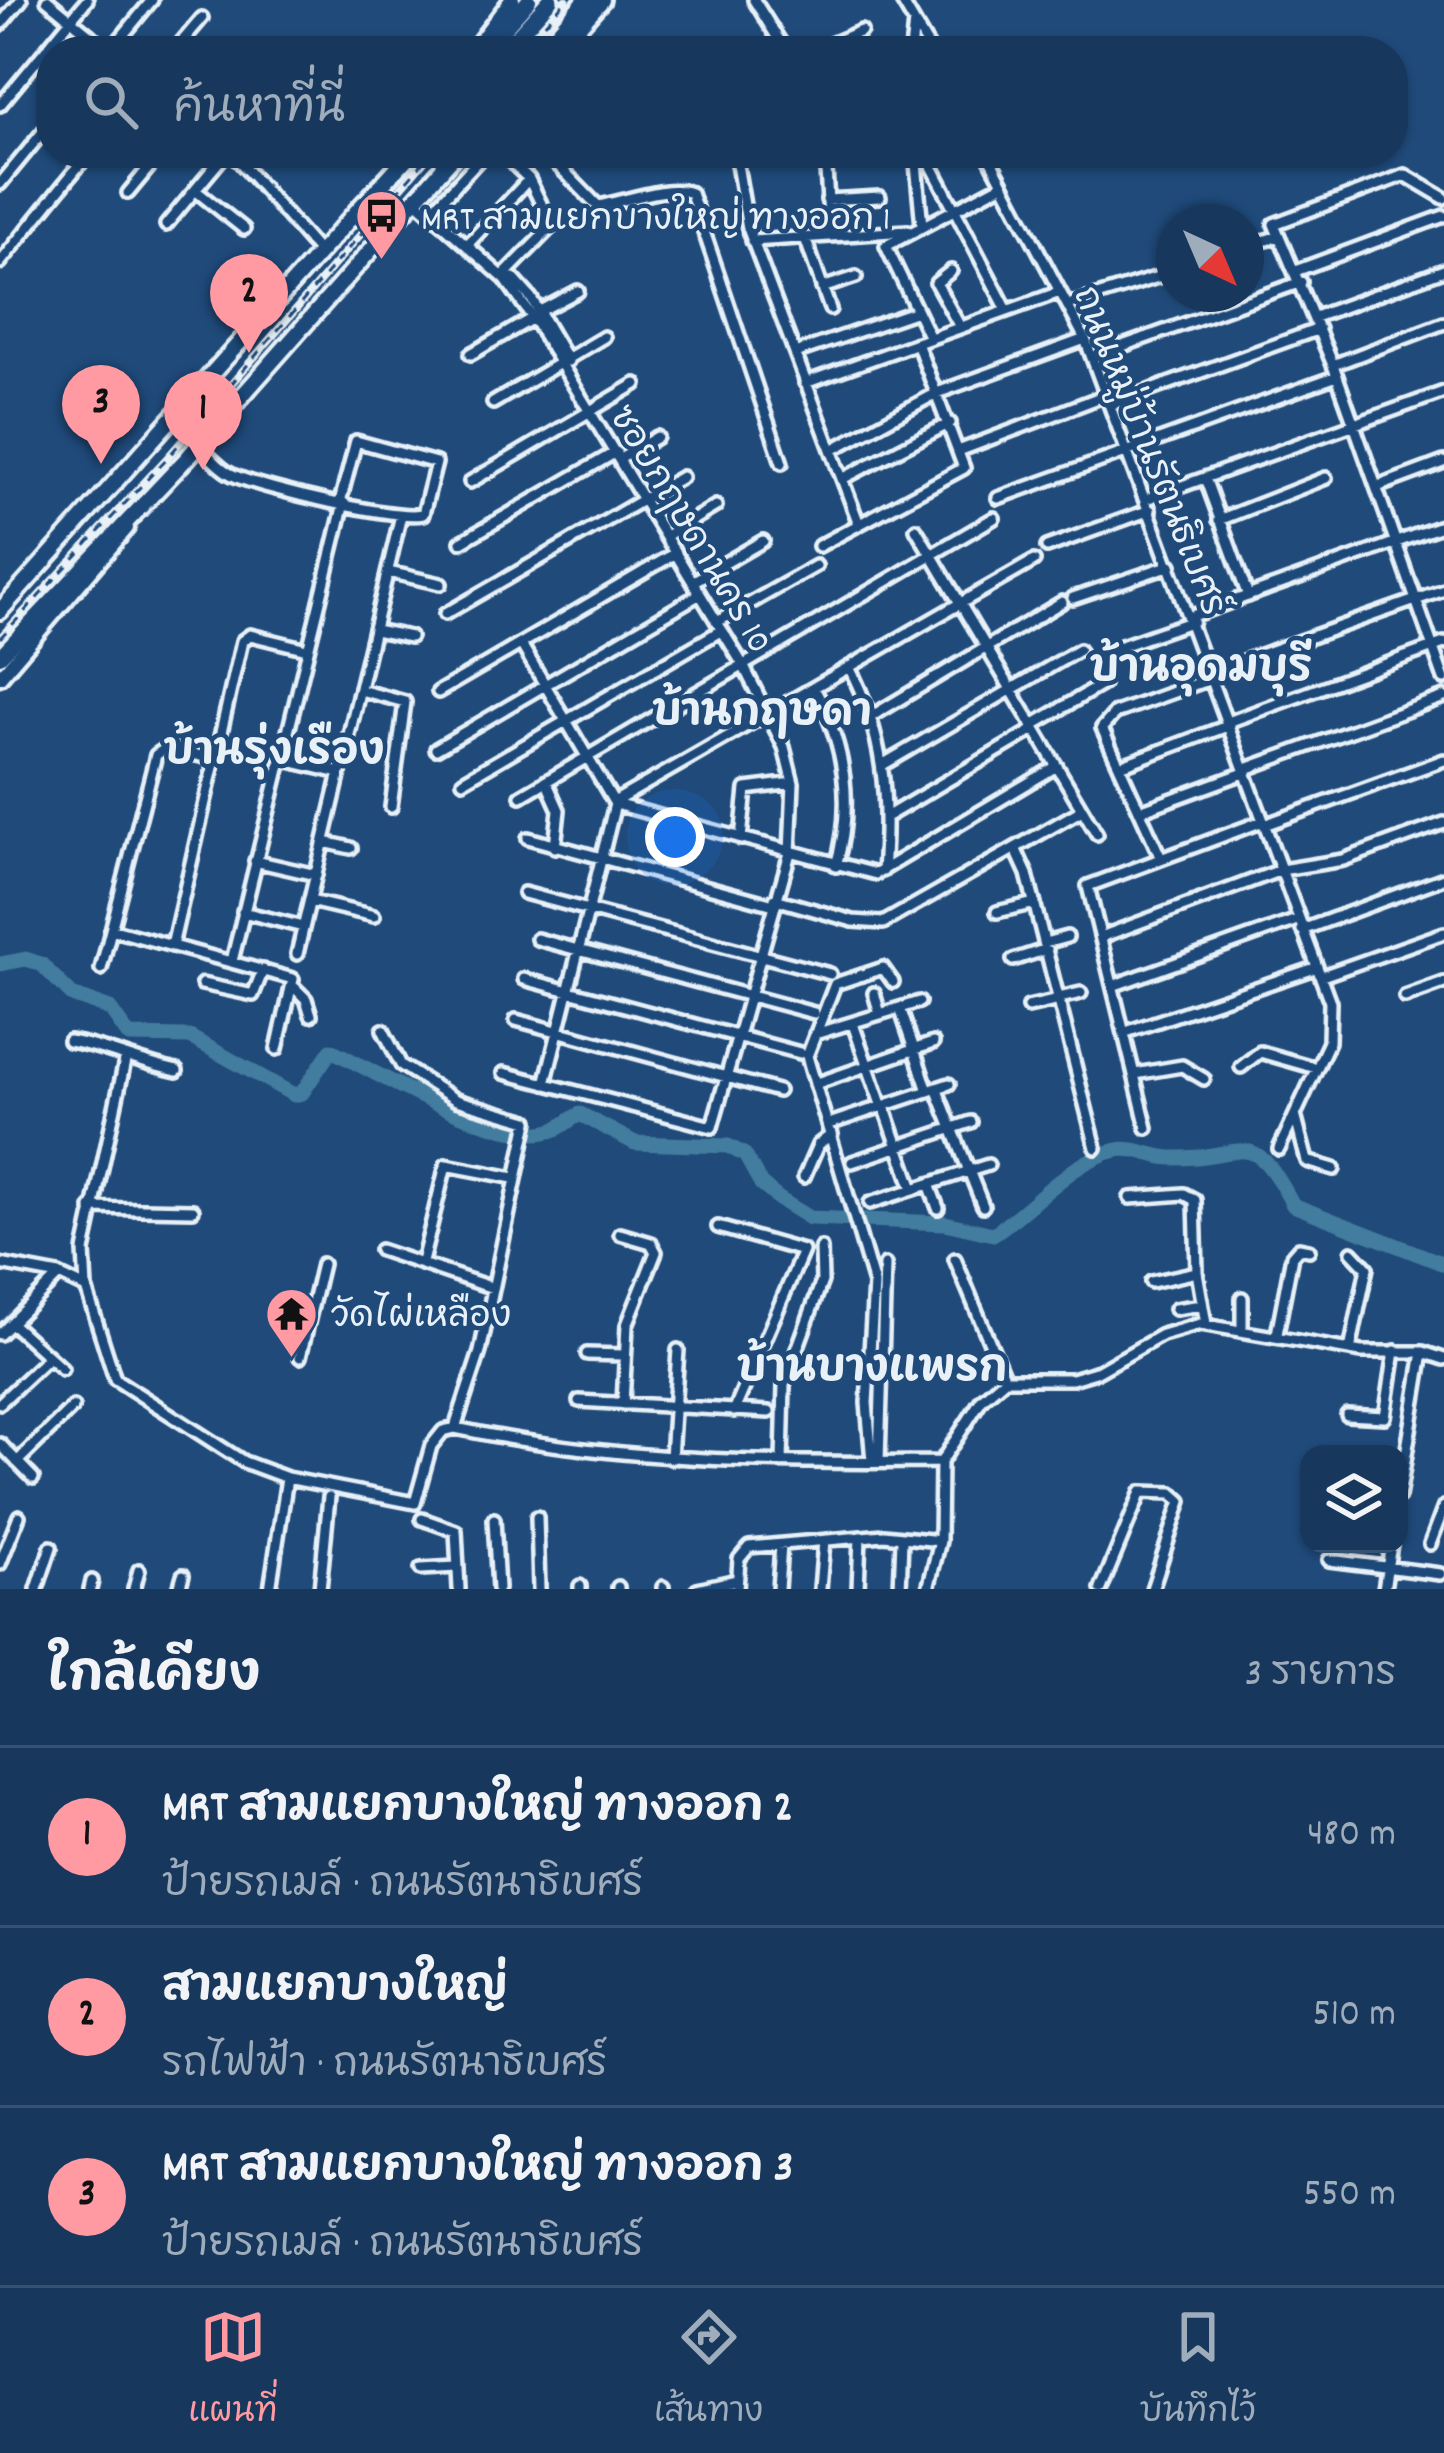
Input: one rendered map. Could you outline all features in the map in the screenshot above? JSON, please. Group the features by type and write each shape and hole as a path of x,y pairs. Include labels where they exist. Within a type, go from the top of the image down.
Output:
{"highway":[{"path":"518,36 550,0"},
{"path":"555,36 586,0"},
{"path":"357,212 397,168"}],"main road":[{"path":"484,36 512,0"},
{"path":"497,36 529,0"},
{"path":"570,36 606,0"},
{"path":"1,609 357,212 390,168"},
{"path":"0,656 142,507 442,168"},
{"path":"0,677 103,562 142,507"}],"street":[{"path":"0,25 21,0"},
{"path":"47,0 91,36"},
{"path":"58,36 87,0"},
{"path":"122,36 152,0"},
{"path":"754,0 777,36"},
{"path":"902,0 923,36"},
{"path":"187,36 202,18"},
{"path":"912,36 914,22"},
{"path":"849,36 861,31"},
{"path":"0,105 36,62"},
{"path":"0,184 36,140"},
{"path":"0,262 77,168"},
{"path":"128,193 149,168"},
{"path":"166,225 215,168"},
{"path":"243,168 319,252"},
{"path":"430,214 471,168"},
{"path":"504,278 552,226 529,179 518,168"},
{"path":"561,168 598,206 646,193 684,189 691,193 782,463"},
{"path":"739,168 752,241 859,524"},
{"path":"826,168 830,235"},
{"path":"915,168 917,228"},
{"path":"932,168 1007,310"},
{"name":"ถนนหมู่บ้านรัตนธิเบศร์","path":"995,168 1085,339 1192,619 1333,1023 1279,1149"},
{"path":"1444,198 1405,175 1276,222 1316,317 1417,599 1439,645 1444,679"},
{"path":"467,245 529,179"},
{"path":"930,338 885,248 1003,184"},
{"path":"195,190 244,230"},
{"path":"827,200 880,196"},
{"name":"ซอยกฤษดานคร 10","path":"414,199 504,278 513,278 770,712 794,783 790,853 712,1127 545,1084"},
{"path":"1092,357 1444,217"},
{"path":"752,241 917,228"},
{"path":"1264,241 1278,236"},
{"path":"805,238 830,309"},
{"path":"1316,317 1444,270"},
{"path":"951,271 936,283 960,327"},
{"path":"822,288 856,277"},
{"path":"1068,305 1156,278"},
{"path":"471,354 578,291"},
{"path":"805,383 1060,292"},
{"path":"795,353 916,311"},
{"path":"998,499 1335,370 1444,323"},
{"path":"961,449 1319,329"},
{"path":"493,403 566,366 604,337"},
{"path":"832,450 938,393 1085,339"},
{"path":"819,546 960,472 965,464 917,343"},
{"path":"470,482 636,384"},
{"path":"1047,547 1205,478 1444,392"},
{"path":"844,478 950,423"},
{"path":"461,542 657,437"},
{"path":"198,445 234,476 342,503 401,515 423,514 436,464 361,440 353,444 342,503 232,962"},
{"path":"1377,487 1444,462"},
{"path":"445,614 682,477"},
{"path":"1205,478 1248,596"},
{"path":"1220,520 1326,478"},
{"path":"666,536 716,506"},
{"path":"297,954 401,515"},
{"path":"520,796 994,518"},
{"path":"1107,651 1444,525"},
{"path":"916,529 1096,834"},
{"path":"694,581 763,541"},
{"path":"438,692 676,553"},
{"path":"615,803 1034,561"},
{"path":"463,781 816,566"},
{"path":"872,716 1068,600 1171,566"},
{"path":"388,572 441,584"},
{"path":"1160,856 1102,732 1109,718 1444,590"},
{"path":"436,748 700,594"},
{"path":"375,630 410,637"},
{"path":"172,946 246,636 307,649"},
{"path":"504,1073 545,1084 615,803 521,644"},
{"path":"1120,766 1439,645"},
{"path":"884,764 1079,650"},
{"path":"849,667 872,716 884,764 884,871"},
{"path":"886,817 1102,684"},
{"path":"814,688 834,729 844,766 845,814 836,866"},
{"path":"360,690 405,702 391,807"},
{"path":"1140,811 1444,697"},
{"path":"101,969 156,755 166,748 214,759"},
{"path":"281,759 340,773"},
{"path":"1147,1127 1088,886 1160,856 1444,760"},
{"path":"615,803 868,874 884,871 1057,766"},
{"path":"546,781 559,810 555,847"},
{"path":"741,839 746,789 794,783"},
{"path":"528,838 853,921 883,923 1082,811"},
{"path":"1101,937 1281,870 1343,860 1444,823"},
{"path":"324,842 351,848"},
{"path":"1016,850 1035,903 1096,1148"},
{"path":"254,861 316,874"},
{"path":"1114,985 1444,878"},
{"path":"524,893 830,974"},
{"path":"310,901 374,916"},
{"path":"997,912 1035,903"},
{"path":"243,912 303,927"},
{"path":"113,930 293,979 295,988 277,1049"},
{"path":"1126,1032 1444,933"},
{"path":"1013,960 1067,937"},
{"path":"537,939 814,1013"},
{"path":"875,1461 867,1403 874,1284 807,1056 841,980 883,968 893,982"},
{"path":"202,983 253,995 263,970"},
{"path":"524,979 800,1053"},
{"path":"1405,998 1444,983"},
{"path":"295,988 306,999 311,1015"},
{"path":"874,993 880,1015"},
{"path":"1028,1007 1081,993"},
{"path":"814,1034 919,1002"},
{"path":"900,1008 913,1049 983,1206"},
{"path":"516,1020 778,1091"},
{"path":"853,1024 913,1189"},
{"path":"383,1030 401,1065 464,1105 528,1120 480,1352 455,1428"},
{"path":"69,1041 95,1045 125,1061 177,1071"},
{"path":"815,1084 933,1042"},
{"path":"1240,1067 1261,1052 1316,1068"},
{"path":"125,1061 91,1208 86,1288 116,1379 227,1454 286,1478 415,1503 431,1446 443,1431 455,1428 548,1448 671,1458 941,1462"},
{"path":"1135,1074 1182,1066 1204,1079"},
{"path":"804,1177 830,1129 950,1084"},
{"path":"1295,1115 1307,1161 1334,1169"},
{"path":"852,1162 971,1122"},
{"path":"422,1262 446,1165 514,1178"},
{"path":"870,1203 988,1165"},
{"path":"929,1184 938,1208"},
{"path":"1130,1198 1184,1194 1195,1200 1197,1272 1206,1324"},
{"path":"91,1208 193,1210"},
{"path":"718,1227 803,1251 734,1411"},
{"path":"620,1234 651,1243 656,1252 627,1325 623,1404"},
{"path":"782,1462 784,1385 822,1281 821,1248"},
{"path":"1276,1334 1292,1256 1299,1248 1309,1250"},
{"path":"380,1250 493,1288"},
{"path":"1350,1350 1367,1268 1352,1252"},
{"path":"955,1259 1005,1379"},
{"path":"300,1358 322,1264"},
{"path":"1,1265 59,1276 86,1288"},
{"path":"875,1461 885,1265"},
{"path":"1151,1282 1197,1272"},
{"path":"0,1334 59,1276"},
{"path":"1242,1298 1242,1327"},
{"path":"1175,1309 1202,1305"},
{"path":"11,1324 62,1369"},
{"path":"928,1589 940,1541 941,1462 982,1399 1005,1379 1072,1378 1099,1371 1162,1335 1206,1324 1350,1350 1424,1352 1444,1359"},
{"path":"671,1458 678,1350"},
{"path":"1347,1415 1385,1417 1395,1351"},
{"path":"1406,1445 1424,1352"},
{"path":"587,1354 623,1355"},
{"path":"0,1403 49,1358"},
{"path":"579,1401 769,1412"},
{"path":"0,1469 73,1408"},
{"path":"0,1444 33,1478"},
{"path":"270,1589 286,1478"},
{"path":"1100,1589 1141,1492 1176,1494 1181,1501 1151,1589"},
{"path":"320,1589 329,1497"},
{"path":"1430,1544 1444,1507"},
{"path":"0,1564 20,1516"},
{"path":"537,1517 539,1589"},
{"path":"422,1519 455,1531 459,1589"},
{"path":"494,1519 498,1589"},
{"path":"698,1589 737,1585 742,1552 860,1537 940,1541"},
{"path":"858,1589 860,1537"},
{"path":"900,1589 902,1540"},
{"path":"820,1589 824,1541"},
{"path":"778,1589 781,1545"},
{"path":"37,1589 51,1547"},
{"path":"1384,1589 1390,1553"},
{"path":"1329,1560 1440,1574"},
{"path":"421,1569 458,1568"},
{"path":"134,1589 140,1570"},
{"path":"179,1589 183,1575"}],"waterway":[{"path":"0,964 26,959 41,964 72,995 110,1009 129,1036 190,1037 294,1095 302,1093 331,1050 442,1107 506,1130 556,1129 580,1114 635,1143 728,1146 745,1155 761,1184 810,1218 945,1223 993,1234 1068,1174 1100,1155 1124,1149 1172,1158 1243,1151 1266,1162 1293,1205 1444,1264"}],"railway":[{"path":"534,36 566,0"},
{"path":"0,638 168,457 418,168"}],"place":[{"name":"MRT สามแยกบางใหญ่ ทางออก 1","path":"382,262"},
{"name":"สามแยกบางใหญ่","path":"249,353"},
{"name":"MRT สามแยกบางใหญ่ ทางออก 3","path":"101,464"},
{"name":"MRT สามแยกบางใหญ่ ทางออก 2","path":"203,470"},
{"name":"วัดไผ่เหลือง","path":"292,1359"}],"district":[{"name":"บ้านอุดมบุรี","path":"1201,665"},
{"name":"บ้านกฤษดา","path":"762,709"},
{"name":"บ้านรุ่งเรือง","path":"274,748"},
{"name":"บ้านบางแพรก","path":"872,1365"}]}
